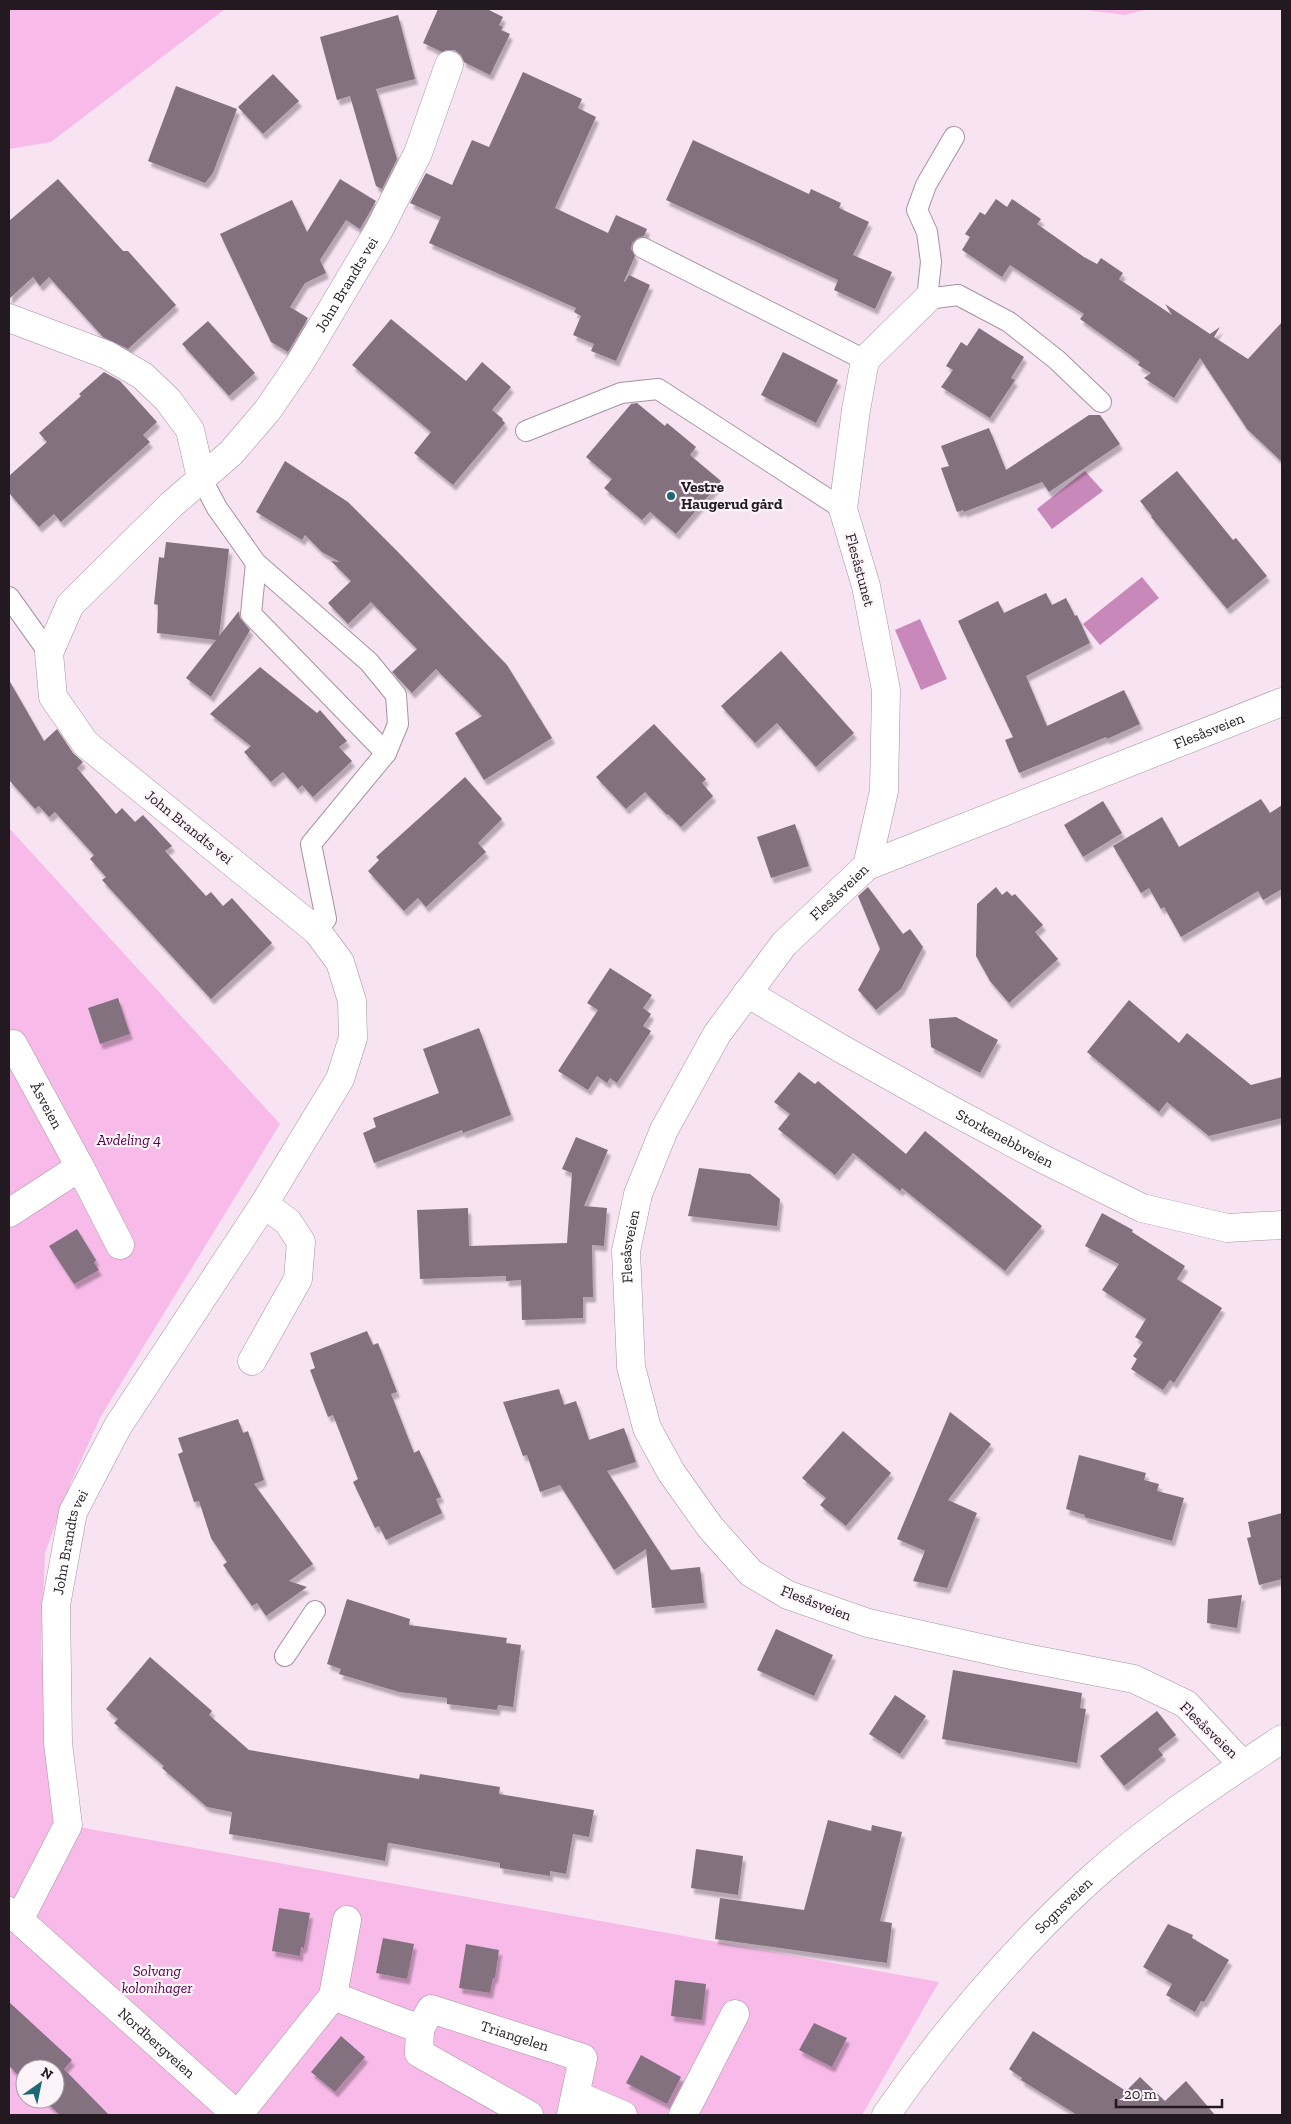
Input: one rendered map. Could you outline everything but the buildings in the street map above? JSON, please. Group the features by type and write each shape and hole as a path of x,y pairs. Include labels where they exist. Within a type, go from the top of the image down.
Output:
{"street":[{"name":"John Brandts vei","path":"14,1915 68,1825 58,1743 56,1605 73,1512 118,1426 264,1204 340,1078 353,1038 352,1001 340,962 317,931 86,744 53,697 49,653 70,605 171,505 231,453 267,411 300,363 379,230 418,152 449,65"},
{"path":"865,360 927,298"},
{"path":"9,318 107,355 142,376 168,400 190,430 202,478"},
{"name":"Flesåstunet","path":"865,360 856,410 843,509 866,586 886,690 884,791 867,866"},
{"name":"Flesåsveien","path":"1243,1765 1186,1704 1134,1679 1016,1656 868,1623 788,1595 751,1573 710,1527 671,1472 648,1428 631,1367 626,1252 638,1194 664,1130 717,1034 784,944 867,866 1282,702"},
{"name":"Storkenebbveien","path":"747,993 951,1110 1043,1159 1142,1208 1227,1228 1282,1225"},
{"name":"Åsveien","path":"13,1044 120,1245"},
{"path":"9,1213 80,1167"},
{"path":"252,1361 298,1279 300,1260 301,1242 292,1228 288,1222 264,1204"},
{"name":"Sognsveien","path":"886,2115 933,2049 1010,1960 1052,1916 1093,1877 1130,1847 1205,1789 1282,1738"},
{"name":"Nordbergveien","path":"14,1915 238,2115"},
{"path":"238,2115 333,1996 347,1920"},
{"path":"333,1996 420,2029 419,2053 529,2115"},
{"name":"Triangelen","path":"420,2029 431,2009 584,2058 574,2105 623,2115"},
{"path":"683,2115 736,2014"}],"lane":[{"path":"954,137 926,185 917,210 928,232 931,262 927,298 958,295 1010,322 1056,360 1101,402"},
{"path":"643,248 865,360"},
{"path":"526,431 621,392 658,388 843,509"},
{"path":"202,478 217,508 256,563 369,662 396,695 398,724 386,753 311,844 326,919 317,931"},
{"path":"256,563 251,614 386,753"},
{"path":"9,597 49,653"},
{"path":"285,1656 315,1611"}],"green space":[{"path":"9,9 225,9 51,142 9,149"},
{"path":"1078,9 1149,9 1125,15"},
{"name":"Solvang kolonihager","path":"9,828 280,1124 101,1416 71,1482 45,1553 41,1652 51,1746 68,1825 939,1982 862,2115 9,2115"}],"shaded area":[{"path":"1085,471 1103,491 1052,529 1037,509"},
{"path":"1142,577 1159,598 1100,645 1083,624"},
{"path":"920,619 947,679 921,690 895,630"}],"place":[{"name":"Vestre Haugerud gård","path":"671,496"}],"park label":[{"name":"Avdeling 4","path":"129,1140"}]}
